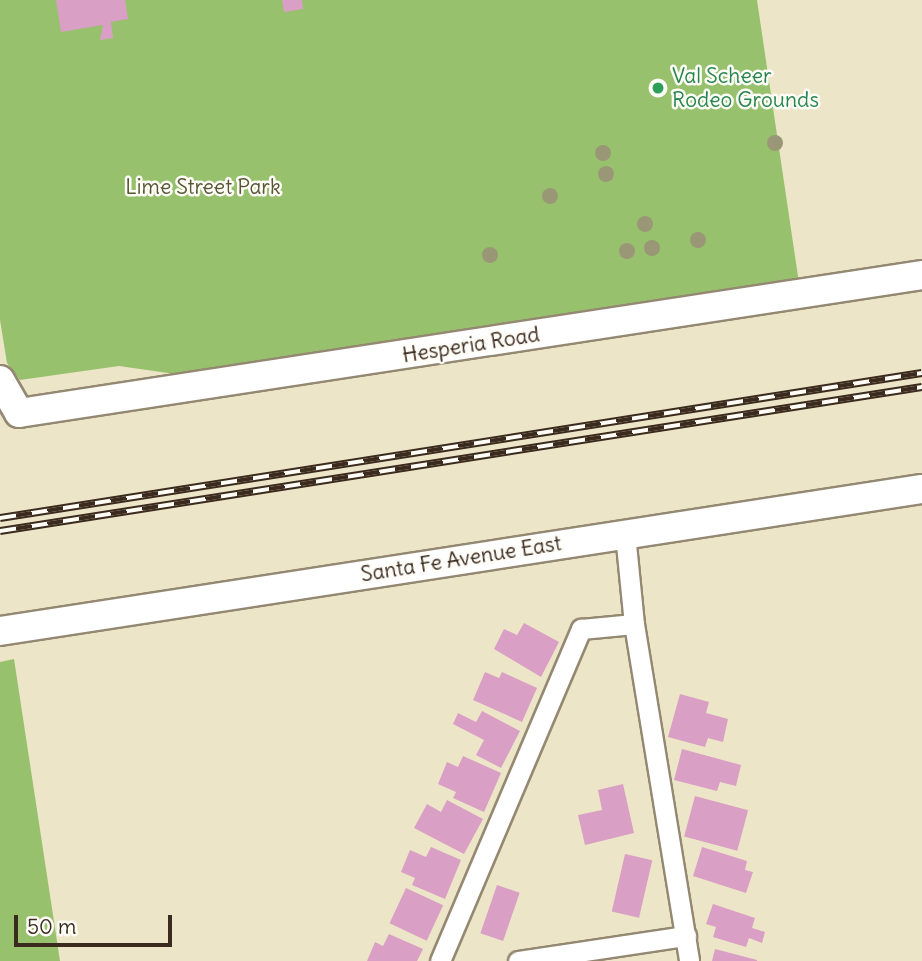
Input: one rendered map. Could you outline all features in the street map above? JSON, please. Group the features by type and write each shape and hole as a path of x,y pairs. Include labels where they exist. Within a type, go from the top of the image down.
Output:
{"street":[{"name":"Hesperia Road","path":"0,380 19,413 922,275"},
{"name":"Santa Fe Avenue East","path":"0,631 922,489"},
{"path":"625,534 634,624 689,961"},
{"path":"440,961 582,629 634,624"},
{"path":"518,961 685,936"}],"green space":[{"name":"Lime Street Park","path":"0,0 757,0 799,283 196,377 119,366 20,380 7,363 0,320"},
{"path":"14,659 60,961 0,961 0,662"}],"building":[{"path":"56,0 125,0 128,19 111,22 113,38 100,40 103,25 61,32"},
{"path":"282,0 302,0 303,9 284,12"},
{"path":"524,623 559,642 541,677 494,649 504,629 517,635"},
{"path":"485,672 499,678 502,672 537,688 522,722 473,700"},
{"path":"680,694 709,702 706,713 728,719 723,742 708,738 705,747 668,737"},
{"path":"482,711 520,731 501,768 476,755 484,740 453,724 458,713 476,722"},
{"path":"682,749 741,765 736,786 720,782 717,791 674,780"},
{"path":"463,756 501,773 484,812 453,798 456,792 438,784 447,762 458,767"},
{"path":"623,784 634,833 585,845 578,815 602,810 598,790"},
{"path":"695,796 748,810 737,851 684,837"},
{"path":"447,800 483,819 464,854 414,828 427,804 441,812"},
{"path":"431,847 461,860 445,899 412,885 415,878 401,872 410,850 426,857"},
{"path":"702,847 747,861 745,870 753,872 746,893 693,876"},
{"path":"625,854 652,860 639,918 612,911"},
{"path":"497,885 520,893 503,941 480,933"},
{"path":"406,888 443,905 427,941 390,923"},
{"path":"713,904 755,918 752,928 765,932 762,943 749,938 746,947 713,937 716,927 706,924"},
{"path":"389,934 423,949 417,961 367,961 375,942 383,946"},
{"path":"715,949 757,960 757,961 712,961"}],"railway":[{"path":"0,518 922,373"},
{"path":"0,531 922,387"}],"place":[{"name":"Val Scheer Rodeo Grounds","path":"658,88"}]}
